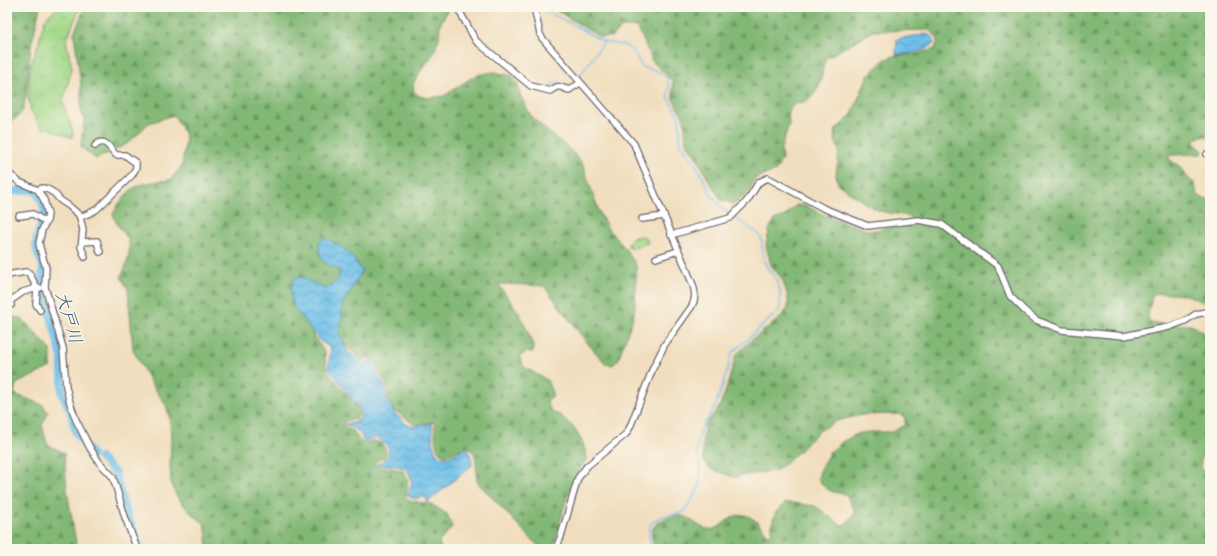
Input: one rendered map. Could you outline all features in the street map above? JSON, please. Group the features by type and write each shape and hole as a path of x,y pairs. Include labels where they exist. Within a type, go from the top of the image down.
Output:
{"street":[{"path":"457,7 476,41 531,86 550,91 557,86 560,86 569,90 580,83"},
{"path":"534,7 542,38 634,144 693,285 695,295 695,300 665,344 653,368 630,428 626,434 587,466 578,478 556,549"},
{"path":"80,217 90,214 97,209 132,174 136,168 136,163 125,155 116,155 107,144 103,142 98,143 95,146"},
{"path":"7,172 19,182 38,190 44,200 48,214 44,221 39,243 46,268 36,304 40,310"},
{"path":"671,235 732,216 747,201 759,182 768,178 823,208 868,226 918,220 941,224 998,266 1010,296 1024,311 1036,320 1062,330 1124,336 1169,327 1185,321 1196,314 1206,312 1210,313"},
{"path":"38,190 47,188 80,217 83,230 81,247 85,257"},
{"path":"19,216 33,214 44,221"},
{"path":"642,219 664,216"},
{"path":"82,242 97,241 100,252"},
{"path":"656,258 678,251"},
{"path":"7,275 26,272 29,273 41,288 63,348 66,388 76,420 99,462 113,477 123,511 137,549"},
{"path":"11,305 10,301 24,292 41,288"}],"green space":[{"path":"7,7 40,7 31,46 23,110 17,118 10,121 7,119"},
{"path":"58,7 80,7 66,41 72,68 63,102 73,132 72,138 48,128 43,129 31,112 28,96 30,68 45,19"},
{"path":"85,7 313,7 316,10 359,7 449,7 440,25 439,38 434,53 413,84 414,92 419,96 427,98 444,96 468,80 481,74 494,72 512,76 517,83 521,97 532,118 570,150 582,163 600,214 608,229 625,248 636,265 634,315 618,360 613,365 606,364 584,339 544,286 498,284 520,314 534,346 533,352 526,352 519,357 524,367 547,380 553,396 547,400 549,407 553,413 560,415 573,427 583,443 587,459 580,469 570,490 562,513 553,548 541,549 477,482 476,459 473,451 465,447 450,454 444,455 440,453 436,444 435,422 415,425 394,410 388,398 386,382 378,373 375,359 370,358 363,361 358,357 343,342 326,319 310,320 314,338 325,352 326,369 360,412 356,419 345,421 343,426 353,431 362,444 373,441 381,443 386,450 385,457 377,460 374,465 378,467 402,470 408,483 405,497 410,501 431,504 447,514 452,527 439,542 441,549 207,549 207,535 204,523 192,514 183,504 176,495 171,482 170,420 166,405 152,385 133,350 128,289 121,277 128,257 129,246 126,236 113,214 125,196 136,187 150,182 171,180 182,165 186,137 174,115 149,123 127,144 96,159 81,147 84,120 81,110 81,85 74,33"},
{"path":"551,7 1210,7 1210,137 1201,136 1194,140 1194,143 1203,151 1202,154 1168,156 1170,160 1179,166 1194,183 1198,195 1204,199 1210,200 1210,305 1187,295 1158,293 1152,296 1148,316 1150,323 1191,325 1210,336 1210,453 1202,455 1201,467 1210,484 1210,549 655,549 652,535 654,527 666,518 677,516 686,517 704,528 714,529 734,516 746,515 751,517 760,525 768,535 772,533 772,523 776,512 785,503 793,503 815,506 841,525 846,524 855,512 846,494 829,490 818,478 821,468 829,453 842,442 857,434 867,432 892,432 905,425 904,416 898,414 861,415 836,421 819,431 792,458 777,470 734,477 710,469 703,460 703,438 705,425 718,409 725,393 736,355 751,340 778,320 788,308 788,296 782,279 771,265 766,245 770,227 776,219 785,216 796,205 806,206 824,215 869,231 906,225 912,218 878,210 860,200 838,184 836,175 839,151 835,140 836,129 852,114 868,75 884,60 894,56 917,54 935,49 938,40 931,30 873,31 825,59 820,82 814,95 803,102 795,103 788,112 789,124 781,149 782,159 776,171 756,178 747,195 734,204 721,200 699,161 686,142 684,119 673,99 673,82 652,61 637,27 622,27 612,37 600,37"},
{"path":"642,236 646,238 648,243 631,248 628,246 628,242 632,238"},
{"path":"7,316 21,318 51,350 51,367 16,384 14,394 43,405 48,413 42,425 47,444 64,453 67,490 77,549 7,549"}],"water":[{"path":"927,34 933,38 934,43 927,49 896,55 897,39"},
{"path":"325,238 341,247 351,255 362,271 342,305 339,333 348,352 363,364 373,360 377,376 384,384 386,399 394,412 406,424 414,427 432,423 433,442 437,454 441,457 447,457 455,454 465,447 472,460 472,465 428,502 424,496 414,499 407,495 412,485 410,475 405,468 376,465 387,458 389,449 381,440 375,438 363,442 361,434 345,424 358,422 362,412 328,369 331,348 320,341 293,306 291,290 294,278 302,277 325,289 338,280 340,270 326,264 321,258 319,242"}],"waterway":[{"path":"460,7 465,13 468,22"},
{"path":"538,7 604,42 628,47 634,52 642,67 657,71 667,78 669,86 668,96 679,118 681,144 697,166 712,196 726,212 760,235 765,264 778,281 780,289 779,311 732,353 715,407 701,429 697,447 697,455 700,465 700,486 684,512 663,516 653,521 649,530 652,549"},
{"path":"477,37 484,44"},
{"path":"578,78 604,42"},
{"path":"570,86 576,81"},
{"path":"547,88 557,82 563,85"},
{"name":"大戸川","path":"7,190 30,190 37,193 43,204 45,216 38,233 36,246 43,265 41,290 48,307 62,357 62,393 70,410 76,433 92,455"},
{"name":"大戸川","path":"100,458 115,473 124,506 140,549"}]}
